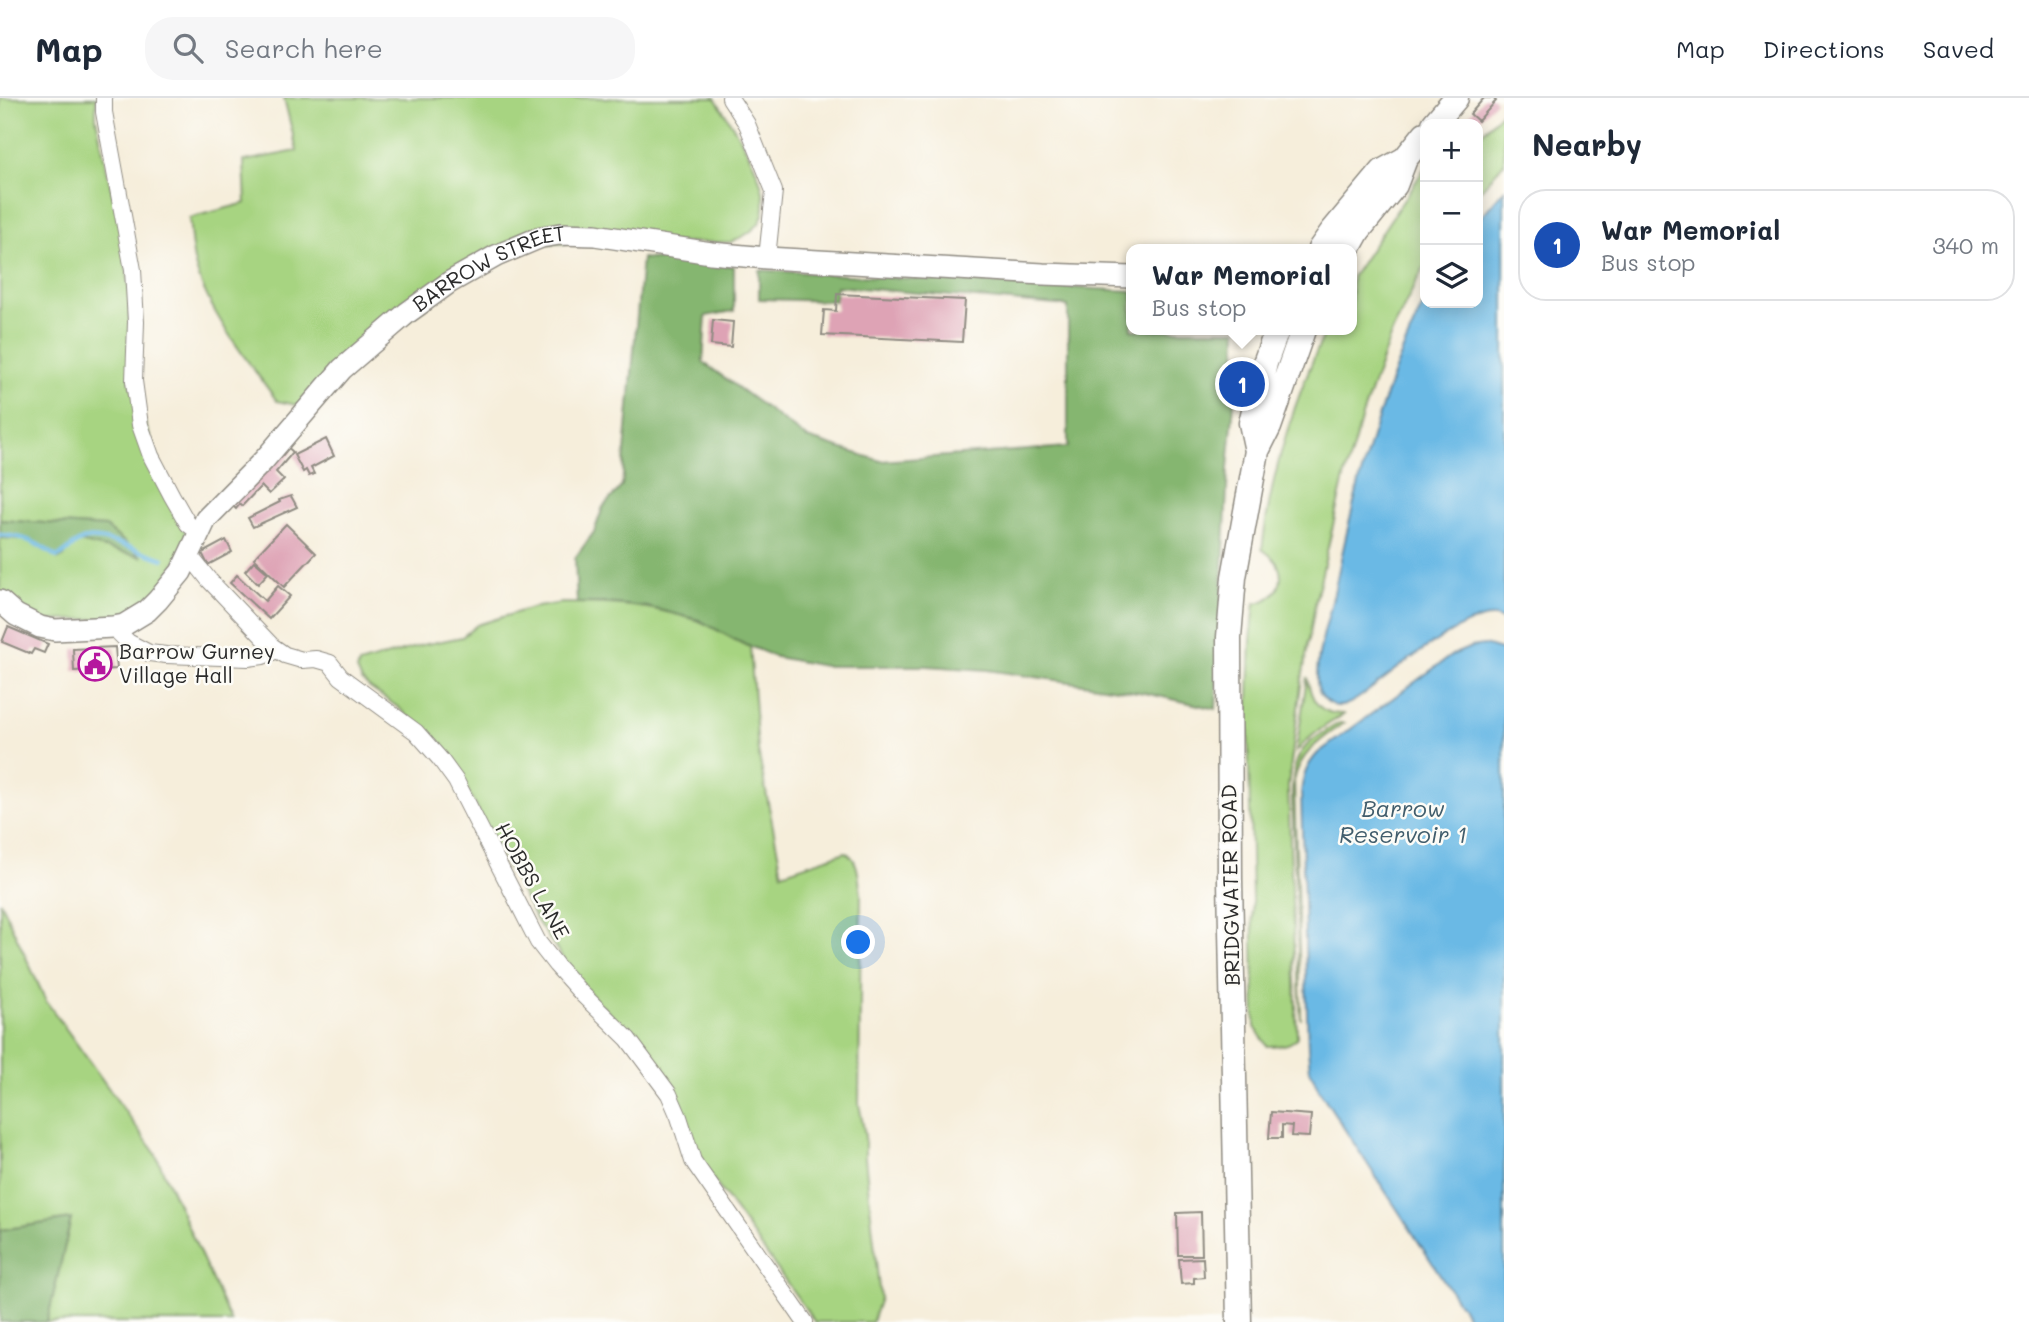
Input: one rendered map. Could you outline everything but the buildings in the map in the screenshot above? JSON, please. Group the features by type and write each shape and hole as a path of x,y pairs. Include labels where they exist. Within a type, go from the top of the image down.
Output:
{"highway":[{"path":"1438,119 1456,98"},
{"path":"1351,244 1395,185 1405,159 1420,140"},
{"path":"1324,244 1383,171 1405,159"},
{"name":"BRIDGWATER ROAD","path":"1257,451 1251,423 1265,363 1275,335"},
{"name":"BRIDGWATER ROAD","path":"1239,1322 1230,880 1229,637 1234,577 1257,451 1269,427 1303,335"}],"main road":[{"name":"BARROW STREET","path":"0,601 16,615 40,627 70,630 124,625 147,611 171,586 190,556 206,519 264,460 342,369 388,328 450,282 496,256 541,237 560,234 595,235 710,253 767,258 1126,277"}],"street":[{"path":"104,98 104,112 133,270 136,322 134,382 141,425 151,456 172,496 188,524 199,533"},
{"path":"730,98 747,124 774,191 767,258"},
{"name":"HOBBS LANE","path":"190,556 231,604 277,650 302,660 316,659 330,663 341,677 416,732 440,759 456,781 538,942 582,994 628,1039 662,1084 679,1117 693,1161 805,1322"},
{"path":"113,627 128,642 149,653 248,658 277,650"}],"green space":[{"path":"0,98 96,98 96,118 122,231 129,288 130,383 188,540 159,591 121,618 41,621 0,592 2,537 26,539 63,557 73,545 80,542 141,556 106,527 0,520"},
{"path":"284,98 715,98 742,141 759,177 764,210 756,226 731,242 505,244 301,406 277,401 232,339 212,306 193,259 189,218 246,203 244,161 297,151"},
{"path":"1504,110 1504,163 1483,187 1483,182 1483,132"},
{"path":"1420,175 1420,275 1390,337 1362,416 1343,482 1316,599 1288,786 1297,1037 1287,1044 1267,1046 1255,1027 1248,724 1255,603 1273,595 1281,579 1277,563 1262,549 1278,464 1304,383 1324,335 1357,335 1357,270"},
{"path":"642,258 734,266 734,311 706,316 703,362 807,438 881,461 1068,447 1068,306 836,286 835,301 759,299 759,270 1126,291 1126,335 1237,335 1216,709 1145,693 987,670 927,666 824,666 776,657 737,641 699,620 647,607 577,603 575,558 594,532 603,507 622,486"},
{"path":"0,520 106,527 142,557 80,542 59,559 26,539 0,538"},
{"path":"562,603 613,604 663,611 703,623 750,647 758,751 782,873 845,852 856,864 861,894 859,1104 865,1135 865,1158 880,1298 872,1322 815,1322 707,1171 670,1081 647,1050 591,995 537,921 450,756 399,708 362,681 357,670 359,664 422,645 462,637 477,625 531,608"},
{"path":"1307,677 1311,693 1318,705 1329,712 1345,714 1307,740 1296,752"},
{"path":"1339,723 1344,723 1307,753 1294,780 1301,1020 1293,781 1302,751"},
{"path":"0,901 46,1001 155,1153 231,1322 47,1322 71,1219 0,1230"},
{"path":"71,1219 47,1322 0,1322 0,1230"}],"water":[{"path":"1504,190 1504,621 1494,617 1481,618 1466,624 1431,644 1356,700 1340,706 1330,704 1323,697 1317,682 1323,635 1360,478 1382,406 1422,308 1483,308 1483,214"},
{"name":"Barrow Reservoir 1","path":"1484,645 1504,651 1504,1322 1471,1322 1319,1090 1310,1070 1308,1049 1301,793 1306,772 1318,753 1452,655"}],"waterway":[{"path":"0,535 30,541 57,557 78,542 93,538 124,545 163,559"}],"place":[{"name":"War Memorial","path":"1242,384"},
{"name":"Barrow Gurney Village Hall","path":"95,664"}]}
